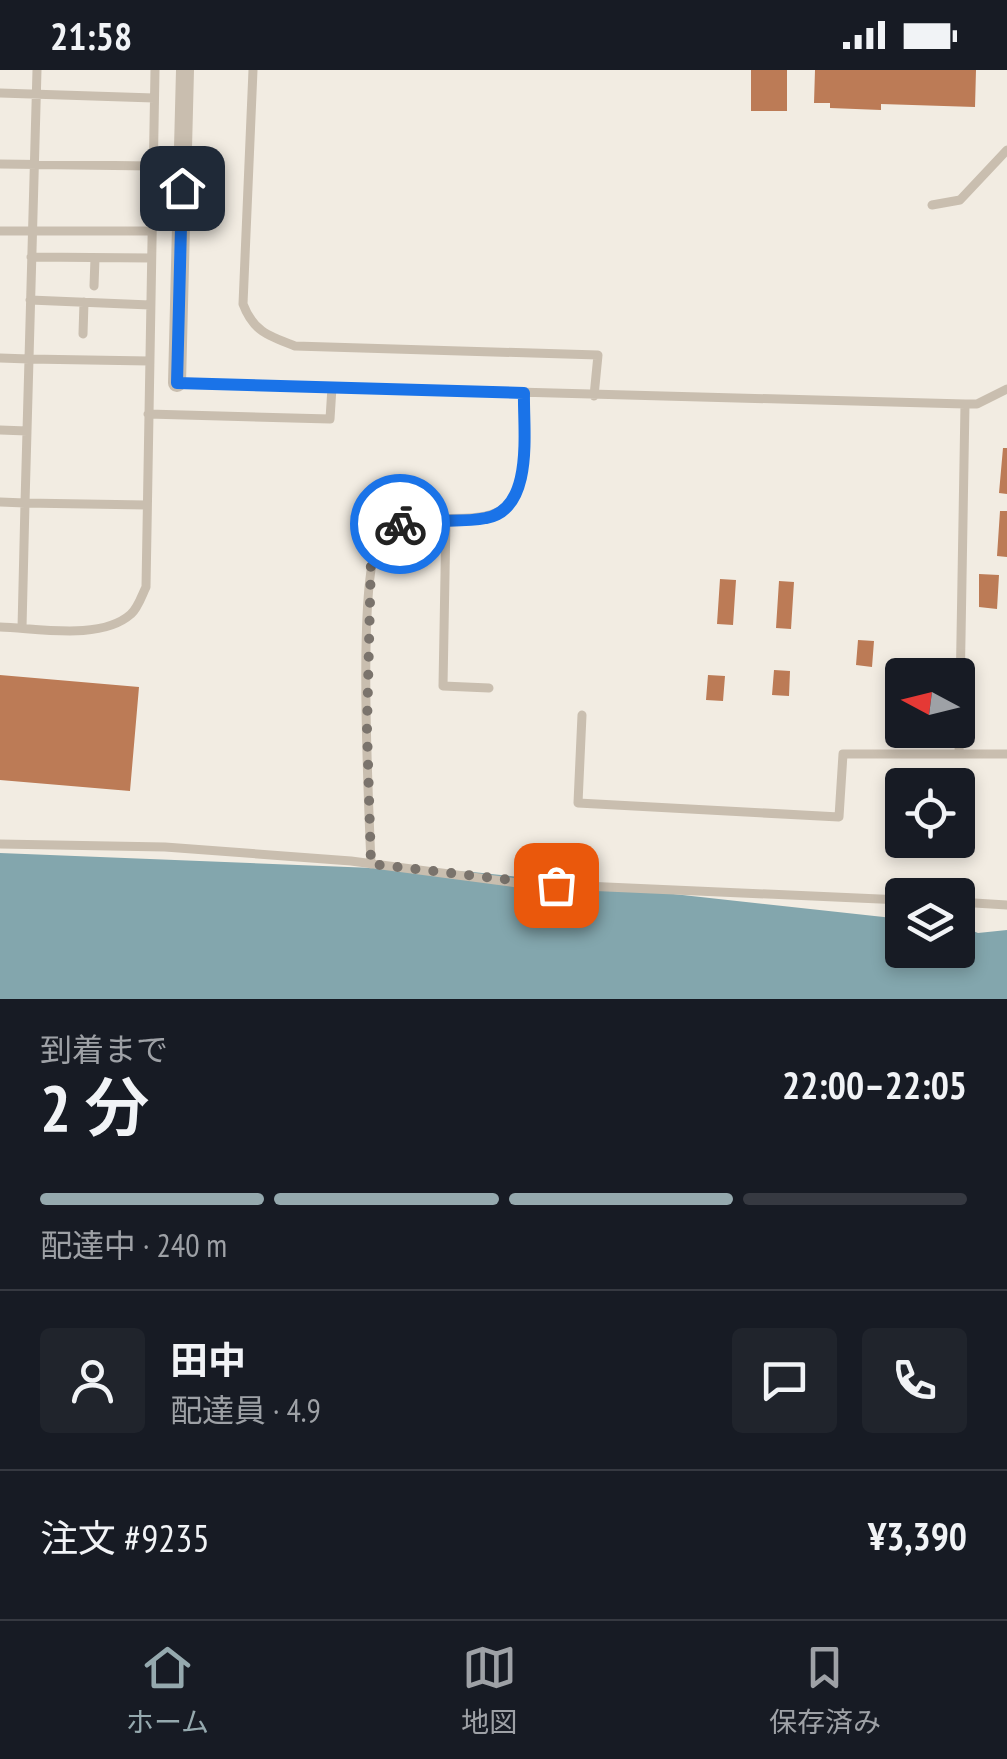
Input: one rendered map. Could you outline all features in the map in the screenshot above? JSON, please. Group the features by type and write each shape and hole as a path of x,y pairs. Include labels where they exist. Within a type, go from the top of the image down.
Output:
{"street":[{"path":"177,383 185,70"}],"lane":[{"path":"22,628 37,70"},
{"path":"0,627 93,628 132,613 146,587 155,70"},
{"path":"253,70 243,304 250,324 294,346 598,355 594,396"},
{"path":"0,93 154,98"},
{"path":"932,205 960,200 1007,150"},
{"path":"0,164 152,166"},
{"path":"0,231 152,231"},
{"path":"32,258 152,258"},
{"path":"94,258 94,286"},
{"path":"30,300 150,305"},
{"path":"83,334 84,302"},
{"path":"0,358 149,360"},
{"path":"177,383 965,404 977,404 1007,389"},
{"path":"148,414 330,419 332,387"},
{"path":"371,864 367,728 371,560 388,532 400,524 486,519 500,514 512,501 522,478 524,393"},
{"path":"959,754 965,404"},
{"path":"0,430 27,431"},
{"path":"0,502 146,505"},
{"path":"446,519 443,686 489,688"},
{"path":"582,716 578,803 839,818 843,754 1007,754"},
{"path":"0,844 165,847 371,864 517,883 885,899"},
{"path":"975,903 1007,904"}],"water":[{"path":"0,853 473,872 885,917 885,968 975,968 975,932 1007,930 1007,999 0,999"}],"building":[{"path":"751,70 787,70 787,111 751,111"},
{"path":"815,70 976,70 975,107 881,104 881,110 830,108 830,103 814,103"},
{"path":"1003,448 1007,448 1007,494 999,493"},
{"path":"1000,511 1007,511 1007,557 997,556"},
{"path":"979,574 999,575 997,609 979,607"},
{"path":"720,579 736,580 733,625 717,624"},
{"path":"779,581 794,582 791,629 776,628"},
{"path":"858,640 874,641 872,667 856,665"},
{"path":"774,670 790,671 789,696 772,695"},
{"path":"0,675 139,687 130,791 0,780"},
{"path":"708,675 725,676 723,701 706,700"}],"way so far":[{"path":"400,524 388,532 371,560 367,728 371,864 556,885"}],"route":[{"path":"182,188 177,383 524,393 522,478 512,501 500,514 486,519 417,520 400,524"}]}
